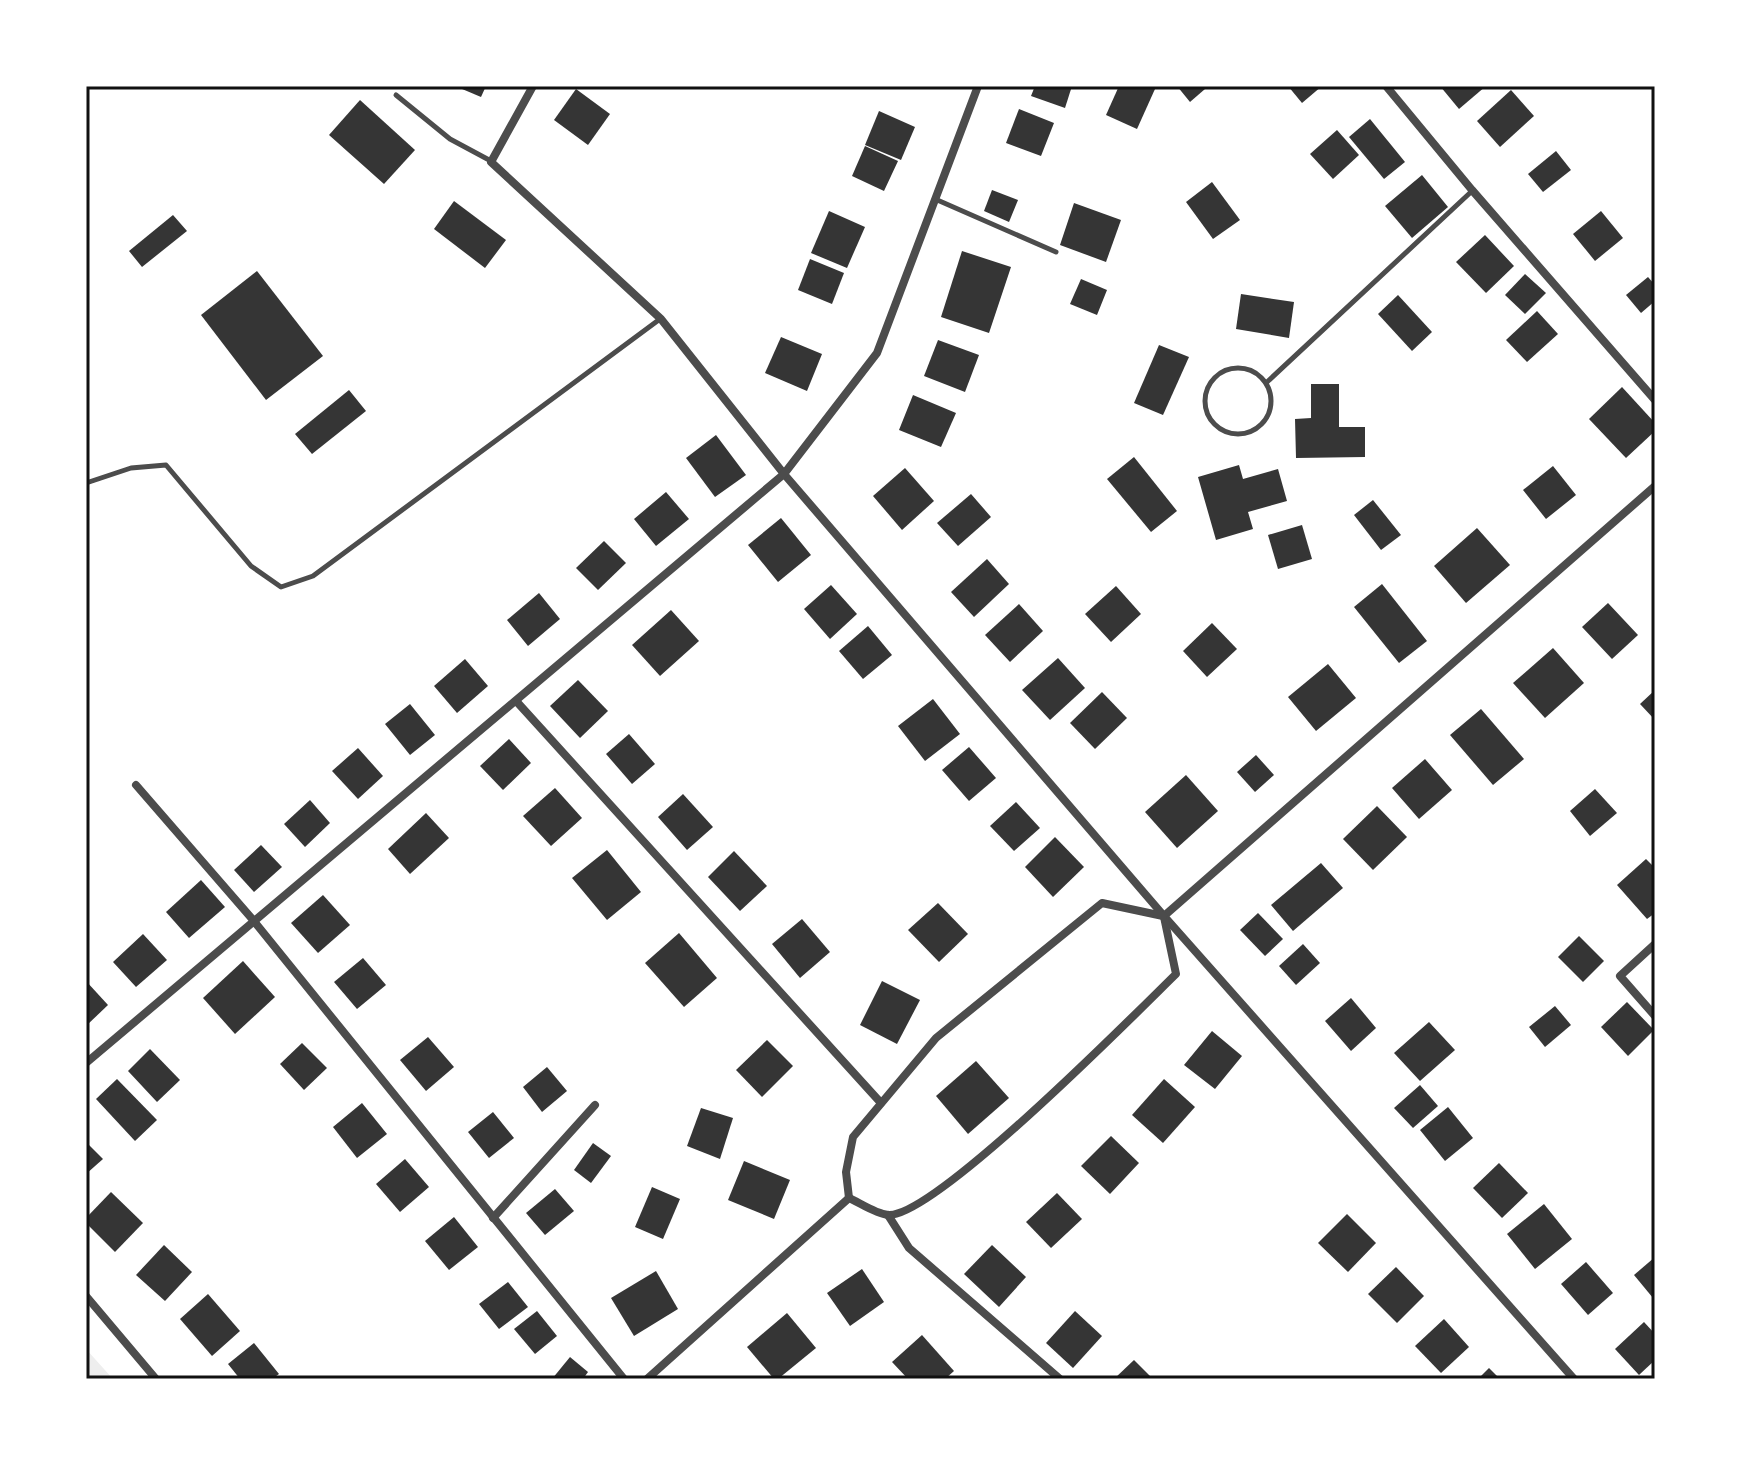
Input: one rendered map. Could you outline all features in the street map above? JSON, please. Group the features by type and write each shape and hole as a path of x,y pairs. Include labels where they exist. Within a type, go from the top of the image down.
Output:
{"street":[{"path":"533,86 491,162 661,319 784,474 1164,916 1574,1379"},
{"path":"86,1063 784,474 877,353 978,86"},
{"path":"1386,86 1655,400"},
{"path":"1164,916 1655,486"},
{"path":"517,702 881,1103"},
{"path":"136,785 253,920 624,1379"},
{"path":"849,1198 846,1172 853,1137 936,1038 1102,903 1164,916"},
{"path":"888,1215 914,1209 1031,1115 1176,974 1164,916"},
{"path":"1655,944 1620,976 1655,1016"},
{"path":"493,1218 595,1105"},
{"path":"849,1198 888,1215 909,1248 1060,1379"},
{"path":"647,1379 849,1198"},
{"path":"86,1296 156,1379"}],"lane":[{"path":"396,95 450,139 491,162"},
{"path":"1266,383 1472,190"},
{"path":"935,199 1056,252"},
{"path":"86,483 131,468 166,465 251,566 281,587 313,576 661,319"},
{"path":"1239,368 1259,375 1266,383 1271,405 1261,425 1241,434 1219,429 1211,421 1204,401 1211,381 1219,374 1239,368"}],"shaded area":[{"path":"86,1349 113,1379 86,1379"}],"building":[{"path":"455,86 486,86 481,97"},
{"path":"1035,86 1072,86 1065,108 1031,96"},
{"path":"1119,86 1155,89 1137,129 1106,115"},
{"path":"1177,86 1203,86 1205,89 1190,102"},
{"path":"1288,86 1322,86 1302,103"},
{"path":"1440,86 1486,86 1459,109"},
{"path":"576,89 610,114 588,145 554,120"},
{"path":"1511,90 1534,116 1500,147 1477,121"},
{"path":"360,100 415,150 384,184 329,135"},
{"path":"1019,109 1054,123 1041,156 1006,143"},
{"path":"879,111 915,127 901,160 865,145"},
{"path":"1370,119 1405,162 1384,179 1349,137"},
{"path":"1337,130 1359,155 1333,179 1310,154"},
{"path":"865,146 898,161 884,191 852,176"},
{"path":"1556,151 1571,170 1543,192 1528,174"},
{"path":"1422,175 1448,207 1412,238 1385,206"},
{"path":"1212,182 1240,220 1213,239 1186,202"},
{"path":"992,190 1018,200 1009,222 984,211"},
{"path":"454,201 506,240 485,268 434,229"},
{"path":"1074,203 1121,220 1106,262 1060,245"},
{"path":"829,211 865,227 847,268 811,253"},
{"path":"1601,211 1623,238 1595,261 1573,234"},
{"path":"173,215 187,231 142,267 129,251"},
{"path":"1485,235 1514,266 1486,293 1456,262"},
{"path":"962,251 1011,267 989,333 941,317"},
{"path":"810,259 844,273 832,304 798,290"},
{"path":"257,271 323,356 266,400 201,315"},
{"path":"1525,274 1546,293 1525,314 1505,295"},
{"path":"1648,277 1655,285 1655,301 1641,313 1626,295"},
{"path":"1081,279 1107,290 1097,315 1070,304"},
{"path":"1241,294 1294,302 1289,338 1236,329"},
{"path":"1398,295 1432,332 1412,351 1378,314"},
{"path":"1537,311 1558,334 1527,362 1506,340"},
{"path":"781,337 822,354 807,391 765,373"},
{"path":"938,340 979,355 965,392 924,376"},
{"path":"1159,345 1189,357 1163,415 1134,403"},
{"path":"1311,384 1339,384 1339,427 1365,427 1365,457 1296,458 1295,419 1311,418"},
{"path":"1622,387 1655,423 1655,431 1626,458 1589,419"},
{"path":"349,390 366,411 312,454 295,434"},
{"path":"913,395 956,413 941,447 899,430"},
{"path":"716,435 746,475 715,497 686,458"},
{"path":"1134,457 1177,511 1151,532 1107,479"},
{"path":"1239,465 1243,479 1278,469 1287,501 1248,512 1253,529 1216,540 1198,477"},
{"path":"1553,466 1576,495 1546,519 1523,490"},
{"path":"905,468 934,501 902,530 873,496"},
{"path":"666,492 689,519 656,546 634,519"},
{"path":"971,494 991,517 958,546 937,523"},
{"path":"1373,500 1401,535 1381,550 1354,515"},
{"path":"781,518 811,555 778,582 748,545"},
{"path":"1302,525 1312,559 1278,569 1268,535"},
{"path":"1477,528 1510,565 1466,603 1434,566"},
{"path":"604,541 626,563 598,590 576,568"},
{"path":"987,559 1009,584 974,617 951,592"},
{"path":"1382,584 1427,641 1399,663 1354,607"},
{"path":"831,585 857,614 830,639 804,609"},
{"path":"1116,586 1141,614 1111,642 1085,614"},
{"path":"539,593 560,619 528,646 507,620"},
{"path":"1608,603 1638,635 1612,659 1582,627"},
{"path":"1019,604 1043,631 1010,662 985,635"},
{"path":"671,610 699,641 660,676 632,645"},
{"path":"1212,623 1237,649 1207,677 1183,651"},
{"path":"868,626 892,655 863,679 839,651"},
{"path":"1553,648 1584,683 1545,718 1513,683"},
{"path":"1058,658 1085,688 1050,720 1022,690"},
{"path":"465,659 488,686 457,713 434,686"},
{"path":"1328,664 1356,698 1316,731 1288,697"},
{"path":"578,680 608,711 580,738 550,706"},
{"path":"1655,690 1655,720 1640,704"},
{"path":"1102,692 1127,718 1095,749 1070,723"},
{"path":"933,699 960,734 925,761 898,726"},
{"path":"410,704 435,735 410,755 385,724"},
{"path":"1481,709 1524,759 1493,785 1450,735"},
{"path":"629,734 655,764 632,784 606,754"},
{"path":"509,739 531,763 503,790 480,766"},
{"path":"969,747 996,778 969,801 942,770"},
{"path":"358,748 383,776 358,799 332,771"},
{"path":"1256,755 1274,775 1255,792 1237,772"},
{"path":"1425,759 1452,790 1419,819 1392,788"},
{"path":"1186,775 1218,811 1177,848 1145,812"},
{"path":"555,788 582,818 551,846 523,816"},
{"path":"1595,789 1617,813 1590,836 1570,811"},
{"path":"683,794 713,827 687,850 658,817"},
{"path":"310,800 330,823 305,847 284,824"},
{"path":"1016,802 1040,828 1014,851 990,826"},
{"path":"1377,806 1407,837 1373,870 1343,839"},
{"path":"426,813 449,838 410,874 388,849"},
{"path":"1055,837 1084,867 1053,897 1025,867"},
{"path":"261,845 282,867 254,892 234,870"},
{"path":"607,850 641,892 607,920 572,878"},
{"path":"734,851 767,886 740,911 708,877"},
{"path":"1646,859 1655,868 1655,913 1647,919 1617,885"},
{"path":"1321,863 1343,888 1293,931 1271,905"},
{"path":"201,880 225,907 189,938 166,912"},
{"path":"323,895 350,925 318,953 291,923"},
{"path":"938,903 968,934 939,962 908,930"},
{"path":"1258,913 1283,939 1265,956 1240,930"},
{"path":"802,919 830,952 800,978 772,944"},
{"path":"679,933 717,978 684,1007 645,963"},
{"path":"143,934 167,960 136,987 113,962"},
{"path":"1579,936 1604,961 1583,982 1558,957"},
{"path":"1303,944 1320,963 1296,985 1279,966"},
{"path":"363,958 386,985 357,1009 334,982"},
{"path":"243,961 275,997 235,1034 203,998"},
{"path":"86,981 108,1005 86,1026"},
{"path":"882,981 920,1000 897,1044 860,1025"},
{"path":"1351,998 1376,1028 1351,1051 1325,1021"},
{"path":"1627,1002 1654,1030 1628,1056 1601,1027"},
{"path":"1555,1006 1571,1025 1545,1047 1529,1027"},
{"path":"1429,1022 1455,1050 1420,1081 1394,1053"},
{"path":"1212,1031 1242,1056 1215,1089 1184,1065"},
{"path":"428,1037 454,1067 426,1091 400,1060"},
{"path":"767,1040 793,1066 762,1097 736,1070"},
{"path":"302,1043 327,1068 304,1090 280,1064"},
{"path":"150,1049 180,1080 157,1102 128,1071"},
{"path":"976,1061 1009,1098 968,1134 936,1096"},
{"path":"547,1067 567,1091 542,1112 523,1087"},
{"path":"117,1079 157,1120 135,1141 96,1099"},
{"path":"1164,1079 1195,1107 1163,1143 1132,1115"},
{"path":"1420,1085 1438,1106 1413,1128 1394,1108"},
{"path":"362,1103 387,1134 357,1158 333,1127"},
{"path":"1448,1107 1473,1138 1445,1161 1420,1130"},
{"path":"701,1108 733,1118 720,1159 687,1146"},
{"path":"493,1112 514,1138 489,1158 468,1132"},
{"path":"1111,1136 1139,1163 1110,1194 1081,1166"},
{"path":"86,1142 103,1159 86,1174"},
{"path":"593,1143 611,1156 591,1183 574,1170"},
{"path":"405,1159 429,1187 400,1212 376,1184"},
{"path":"744,1161 790,1180 774,1219 728,1200"},
{"path":"1499,1163 1528,1193 1502,1218 1473,1188"},
{"path":"652,1187 680,1199 663,1239 635,1227"},
{"path":"555,1189 574,1211 545,1235 526,1213"},
{"path":"111,1192 143,1223 115,1252 86,1223 86,1218"},
{"path":"1057,1193 1082,1219 1051,1248 1026,1222"},
{"path":"1544,1204 1572,1239 1535,1269 1507,1234"},
{"path":"1347,1214 1376,1243 1348,1272 1318,1243"},
{"path":"454,1217 478,1247 449,1270 425,1241"},
{"path":"164,1245 192,1272 165,1301 136,1275"},
{"path":"992,1245 1026,1277 999,1307 964,1274"},
{"path":"1655,1257 1655,1296 1653,1298 1634,1275"},
{"path":"1586,1262 1613,1293 1588,1315 1561,1284"},
{"path":"1396,1267 1424,1296 1397,1323 1368,1294"},
{"path":"862,1269 884,1302 850,1326 827,1293"},
{"path":"656,1271 678,1309 634,1336 611,1298"},
{"path":"508,1282 528,1307 499,1329 479,1304"},
{"path":"208,1294 240,1331 212,1356 180,1319"},
{"path":"537,1311 557,1336 535,1354 514,1329"},
{"path":"1075,1311 1102,1336 1073,1368 1046,1343"},
{"path":"787,1313 816,1348 774,1379 747,1347"},
{"path":"1444,1319 1469,1347 1441,1373 1415,1346"},
{"path":"1644,1322 1655,1334 1655,1360 1639,1375 1615,1349"},
{"path":"922,1335 954,1371 945,1379 908,1379 892,1362"},
{"path":"254,1343 279,1374 272,1379 240,1379 228,1364"},
{"path":"570,1357 588,1372 583,1379 552,1379"},
{"path":"1134,1360 1153,1379 1114,1379"},
{"path":"1489,1368 1500,1379 1478,1379"}]}
